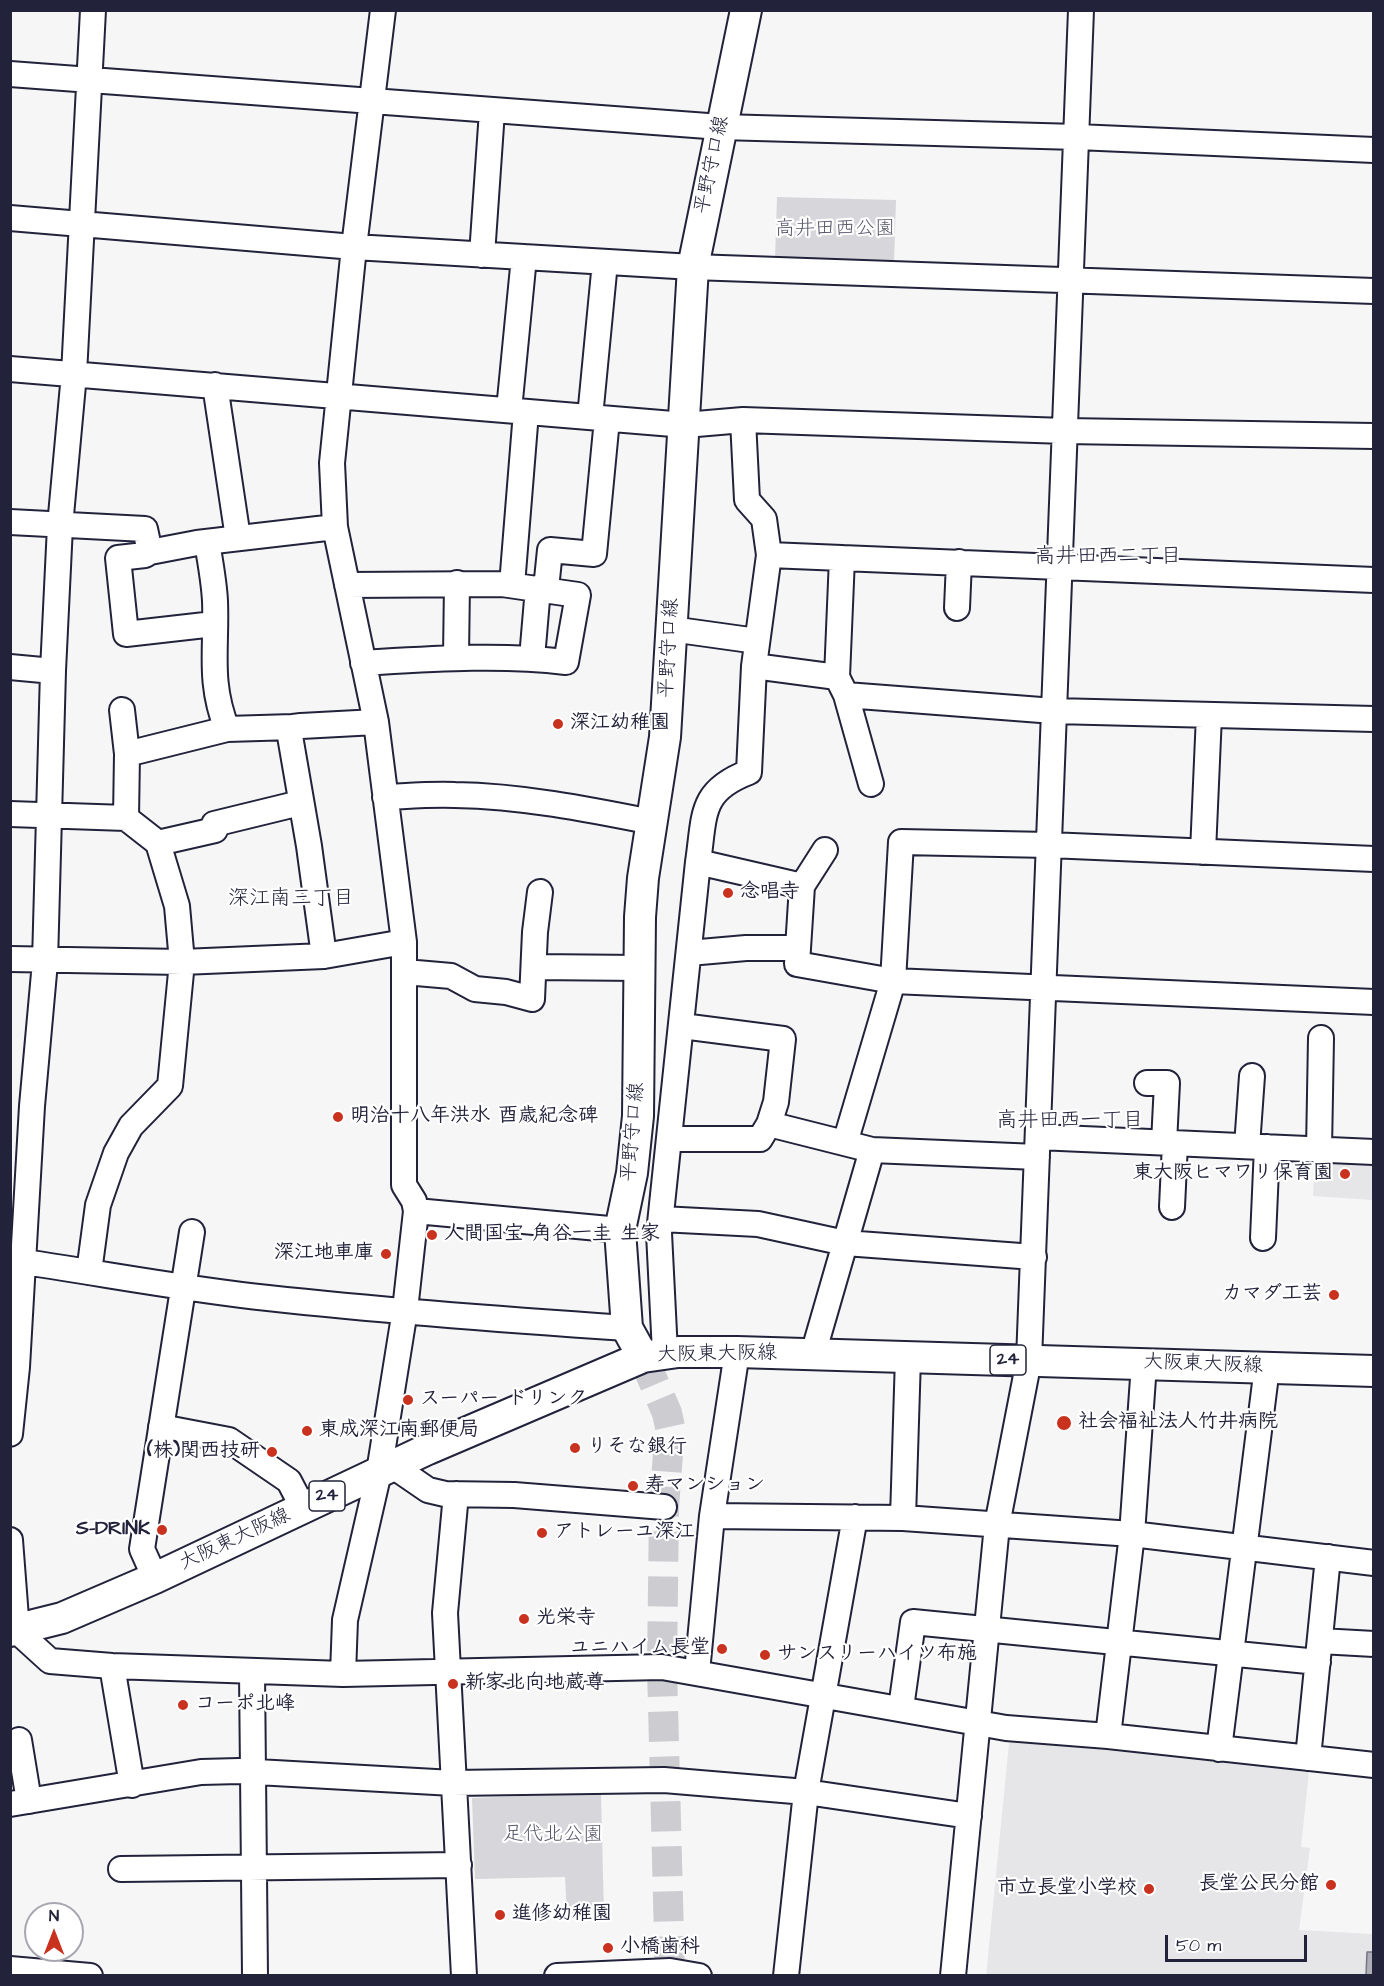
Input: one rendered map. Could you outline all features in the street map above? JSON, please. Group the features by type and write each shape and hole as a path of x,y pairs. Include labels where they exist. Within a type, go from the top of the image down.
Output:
{"main road":[{"name":"平野守口線","path":"654,1355 627,1328 621,1230 632,1173 638,1116 643,878 665,736 693,267 746,10"},
{"name":"大阪東大阪線","path":"14,1631 62,1618 155,1578 386,1469 654,1355 737,1352 1374,1371"}],"street":[{"path":"10,1434 21,1105 45,962 52,671 60,526 74,374 93,10"},
{"path":"343,1674 345,1620 386,1469 416,1211 414,1201 405,1185 404,942 376,722 335,527 332,463 337,396 382,10"},
{"path":"953,1976 997,1525 1029,1360 1081,10"},
{"path":"10,74 721,127 1077,137 1374,150"},
{"path":"482,255 492,111"},
{"path":"10,218 354,247 693,267 1374,291"},
{"path":"512,585 524,257"},
{"path":"532,658 550,550 594,554 605,262"},
{"path":"10,369 685,425 742,420 1065,431 1374,436"},
{"path":"215,385 238,538"},
{"path":"654,1355 661,1219 705,813 713,794 725,781 749,772 754,666 768,555 764,519 747,500 742,420"},
{"path":"10,522 145,529 150,552"},
{"path":"214,624 126,634 118,558 145,555 150,552 207,542 335,527"},
{"path":"207,542 215,602 215,682 219,709 227,729"},
{"path":"768,555 1374,580"},
{"path":"842,558 841,686 871,784"},
{"path":"957,608 959,562"},
{"path":"456,657 457,584"},
{"path":"347,585 512,585 578,595 566,662 532,658 456,657 363,663"},
{"path":"671,628 757,641"},
{"path":"754,666 841,686 1054,711 1374,719"},
{"path":"10,667 52,671"},
{"path":"122,710 127,754 126,818"},
{"path":"1203,852 1209,715"},
{"path":"127,754 227,729 376,722"},
{"path":"293,727 290,736 309,846 324,956"},
{"path":"385,797 455,795 499,798 575,806 652,822"},
{"path":"158,843 215,830 214,824 300,803"},
{"path":"10,814 126,818 158,843 177,906 182,962 170,1086 131,1126 116,1153 98,1205 89,1272"},
{"path":"845,1143 893,981 900,842 1049,845 1374,859"},
{"path":"825,850 802,886 797,964 893,981 1374,1002"},
{"path":"698,862 802,886"},
{"path":"405,972 452,976 475,989 506,992 532,999 535,932 540,892"},
{"path":"10,959 45,962 182,962 324,956 404,942"},
{"path":"689,953 746,948 798,948"},
{"path":"535,967 640,968"},
{"path":"670,1139 760,1139 769,1124 776,1102 783,1039 682,1026"},
{"path":"1319,1149 1321,1038"},
{"path":"1252,1076 1263,1238"},
{"path":"1147,1083 1167,1083 1172,1207"},
{"path":"769,1124 872,1150 1169,1143 1374,1151"},
{"path":"813,1354 872,1150"},
{"path":"416,1211 621,1230"},
{"path":"661,1219 758,1224 845,1243 1034,1257"},
{"path":"155,1578 142,1550 192,1232"},
{"path":"17,1261 267,1298 462,1317 627,1328"},
{"path":"697,1672 712,1516 737,1352"},
{"path":"903,1518 908,1357"},
{"path":"1108,1736 1132,1534 1144,1364"},
{"path":"1219,1749 1267,1367"},
{"path":"161,1427 230,1440 289,1481 303,1508"},
{"path":"386,1469 428,1490 456,1494 514,1495 663,1507"},
{"path":"456,1494 445,1613 464,1976"},
{"path":"712,1516 903,1518 1132,1534 1374,1563"},
{"path":"786,1976 806,1792 855,1517"},
{"path":"10,1540 14,1631 50,1661 112,1666 343,1674 662,1667 1006,1728 1108,1736 1374,1765"},
{"path":"1308,1758 1328,1557"},
{"path":"901,1708 913,1622 1231,1654 1319,1651 1374,1644"},
{"path":"112,1666 132,1785"},
{"path":"252,1672 255,1976"},
{"path":"19,1740 20,1803 201,1772 453,1783 664,1780 806,1792 969,1816"},
{"path":"121,1869 459,1865"},
{"path":"10,1969 90,1976"},
{"path":"557,1976 670,1971 699,1976"}],"shaded area":[{"path":"1315,1155 1373,1158 1373,1200 1313,1196"},
{"name":"市立長堂小学校","path":"1014,1740 1309,1772 1301,1847 1310,1848 1299,1930 1373,1934 1373,1975 986,1976 1009,1743"},
{"path":"1367,1952 1373,1952 1373,1975 1366,1975"}],"green space":[{"name":"高井田西公園","path":"777,197 896,200 894,263 775,260"},
{"name":"足代北公園","path":"601,1793 604,1914 567,1916 565,1877 475,1879 472,1798"}],"tunnel":[{"path":"643,1357 667,1413 670,1427 664,1507 662,1667 670,1976"}],"place":[{"name":"深江幼稚園","path":"558,724"},
{"name":"念唱寺","path":"728,893"},
{"name":"明治十八年洪水 酉歳紀念碑","path":"338,1117"},
{"name":"東大阪ヒマワリ保育園","path":"1345,1174"},
{"name":"人間国宝 角谷一圭 生家","path":"432,1235"},
{"name":"深江地車庫","path":"386,1254"},
{"name":"カマダ工芸","path":"1334,1295"},
{"name":"スーパー ドリンク","path":"408,1400"},
{"name":"社会福祉法人竹井病院","path":"1064,1423"},
{"name":"東成深江南郵便局","path":"307,1431"},
{"name":"りそな銀行","path":"575,1448"},
{"name":"(株)関西技研","path":"272,1452"},
{"name":"寿マンション","path":"633,1486"},
{"name":"S-DRINK","path":"162,1530"},
{"name":"アトレーユ深江","path":"542,1533"},
{"name":"光栄寺","path":"524,1619"},
{"name":"ユニハイム長堂","path":"722,1649"},
{"name":"サンスリーハイツ布施","path":"765,1655"},
{"name":"新家北向地蔵尊","path":"453,1684"},
{"name":"コーポ北峰","path":"183,1705"},
{"name":"長堂公民分館","path":"1331,1885"},
{"name":"市立長堂小学校","path":"1149,1889"},
{"name":"進修幼稚園","path":"500,1915"},
{"name":"小橋歯科","path":"608,1948"}],"district":[{"name":"高井田西二丁目","path":"1108,558"},
{"name":"深江南三丁目","path":"291,900"},
{"name":"高井田西一丁目","path":"1070,1122"}]}
